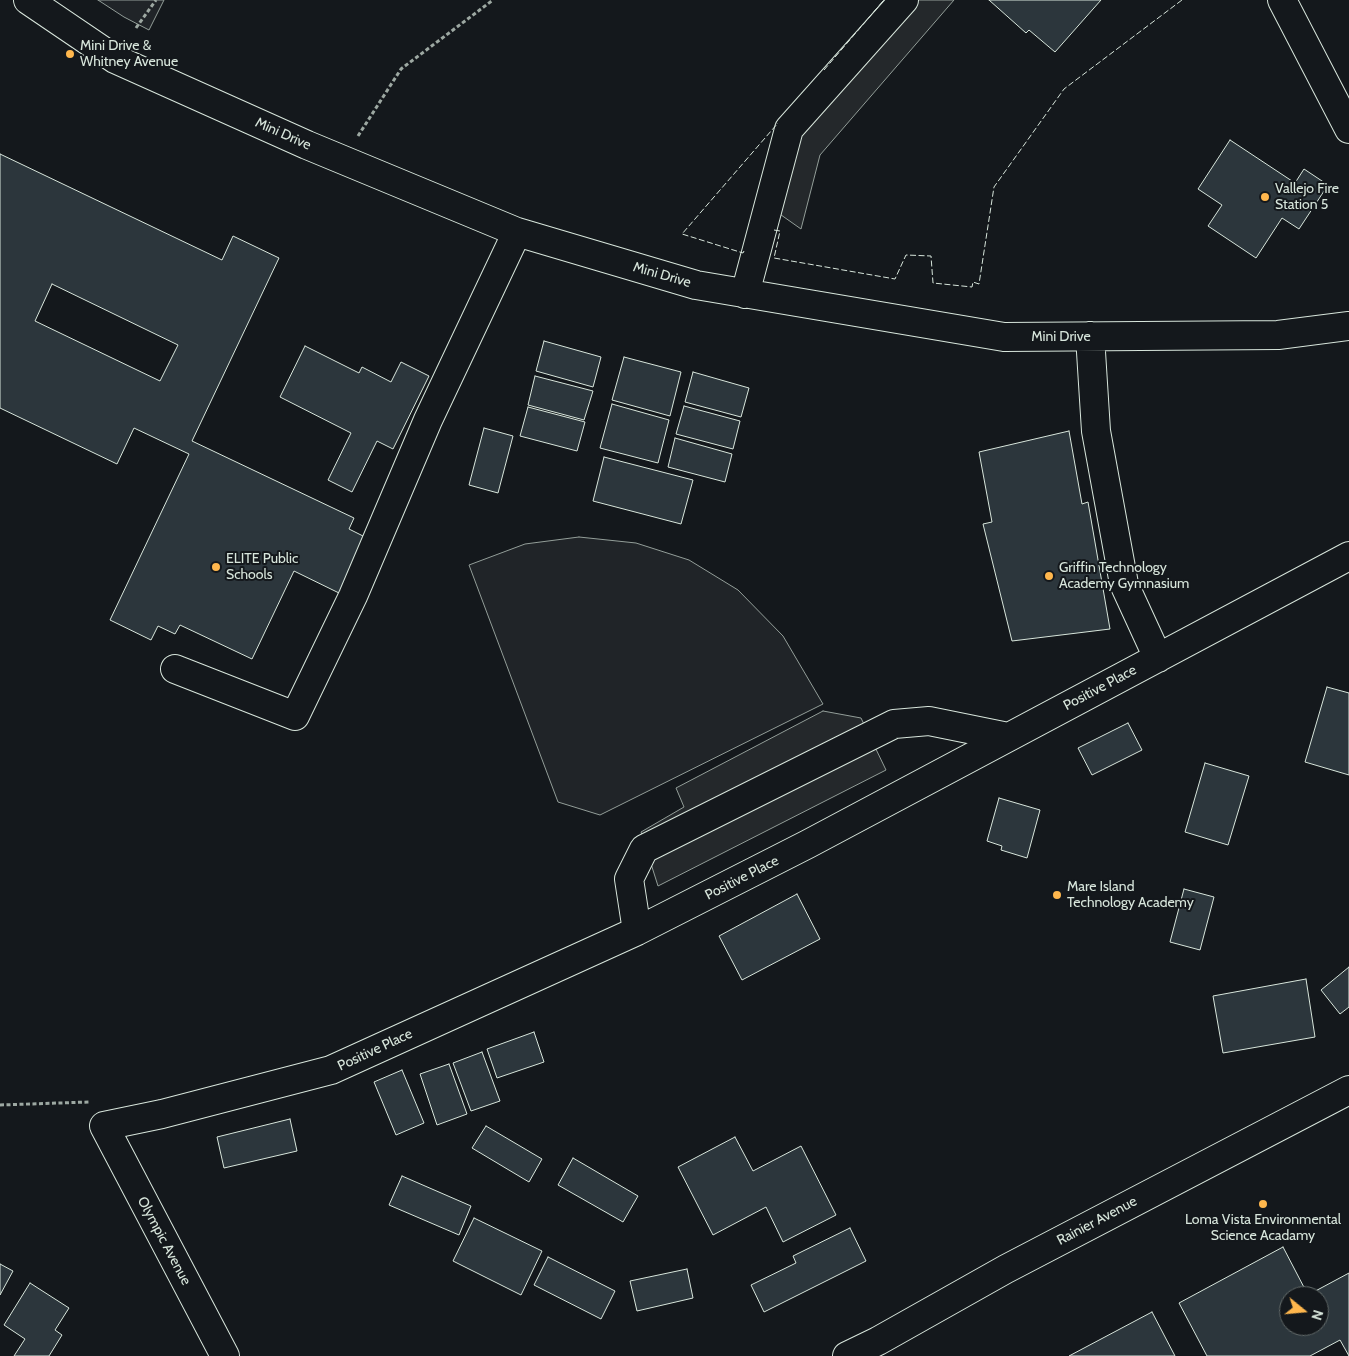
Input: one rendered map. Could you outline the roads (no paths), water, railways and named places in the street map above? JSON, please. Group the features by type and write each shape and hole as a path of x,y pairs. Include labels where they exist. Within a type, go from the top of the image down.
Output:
{"street":[{"name":"Mini Drive","path":"28,0 115,59 308,145 516,232 696,286 1004,337 1278,336 1349,326"},
{"path":"745,294 789,129 904,0"},
{"path":"1282,0 1347,121"},
{"path":"175,669 295,716 353,596 428,420 516,232"},
{"path":"1090,336 1096,431 1124,584 1158,658"},
{"name":"Positive Place","path":"104,1126 162,1114 332,1070 637,931 808,844 1349,556"},
{"path":"637,931 629,879 644,849 894,724 929,721 1008,736"},
{"name":"Rainier Avenue","path":"847,1356 878,1341 1006,1269 1349,1090"},
{"name":"Olympic Avenue","path":"104,1126 224,1356"}],"place":[{"name":"Mini Drive & Whitney Avenue","path":"70,54"},
{"name":"Vallejo Fire Station 5","path":"1265,197"},
{"name":"ELITE Public Schools","path":"216,567"},
{"name":"Griffin Technology Academy Gymnasium","path":"1049,576"},
{"name":"Mare Island Technology Academy","path":"1057,895"},
{"name":"Loma Vista Environmental Science Acadamy","path":"1263,1204"}]}
